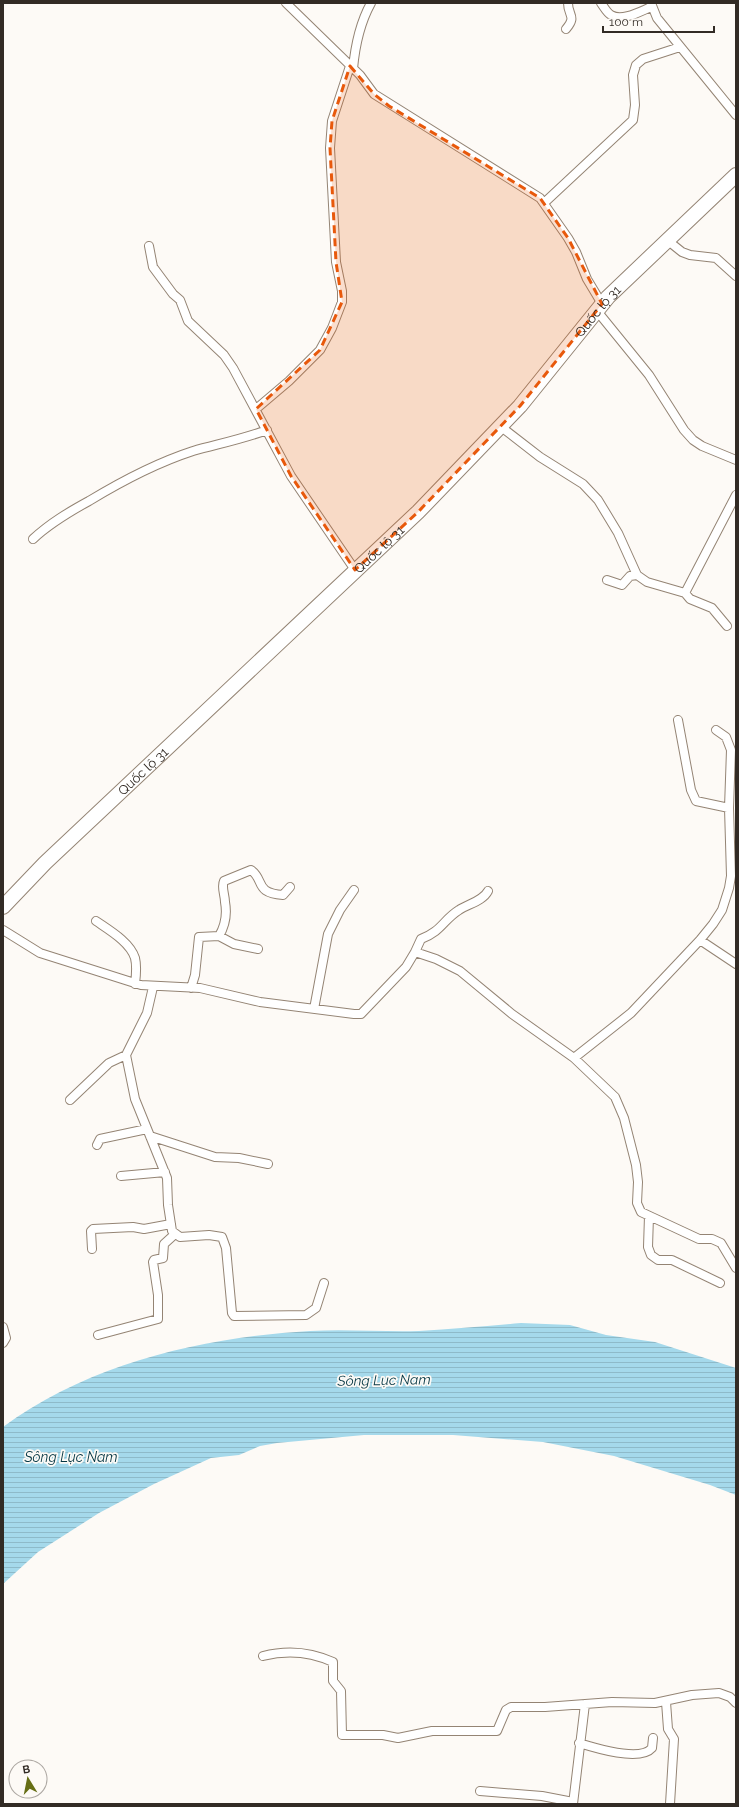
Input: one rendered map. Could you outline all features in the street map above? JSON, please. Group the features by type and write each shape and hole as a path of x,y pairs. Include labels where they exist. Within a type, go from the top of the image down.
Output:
{"highway":[{"name":"Quốc lộ 31","path":"3,907 45,863 418,512 520,406 599,308 666,240 736,175"}],"street":[{"path":"286,3 360,75 374,94 389,106 540,198 576,252 599,308 649,375 684,430 702,446 734,458"},
{"path":"256,409 290,381 320,350 332,328 342,302 342,291 336,262 330,148 332,121 351,67 364,15 371,3"},
{"path":"566,29 572,22 568,3"},
{"path":"600,3 608,13 617,17 628,16 651,5 657,18 736,115"},
{"path":"544,204 633,120 635,104 633,75 636,65 644,59 680,47"},
{"path":"666,240 682,252 690,255 716,258 736,276"},
{"path":"149,246 153,267 180,300 188,321 224,355 234,368 291,476 355,570"},
{"path":"500,426 540,457 583,484 598,500 618,534 637,575 647,582 685,593 690,599 712,608 727,626"},
{"path":"33,538 46,526 62,516 134,475 194,451 232,442 267,430"},
{"path":"685,593 736,496"},
{"path":"607,580 622,585 630,576 637,575"},
{"path":"678,720 691,790 696,801 729,808"},
{"path":"574,1058 630,1013 700,940 718,916 730,888 730,744 726,737 716,730"},
{"path":"219,936 224,926 226,904 222,886 224,881 251,870 260,886 267,892 282,895 290,888"},
{"path":"314,1009 328,934 340,910 354,890"},
{"path":"3,930 40,953 135,984 153,987 191,988 260,1002 361,1014 406,967 421,939 431,936 457,911 484,896 488,891"},
{"path":"96,921 123,941 133,952 136,964 135,984"},
{"path":"191,988 199,937 219,936 234,944 258,949"},
{"path":"700,940 736,964"},
{"path":"415,952 436,959 460,971 512,1014 574,1058 595,1076 619,1103 636,1165 638,1208 641,1212 699,1239 712,1239 721,1243 736,1268"},
{"path":"153,987 147,1013 126,1055 135,1100 165,1172 171,1224 174,1234 180,1237 209,1235 222,1237 226,1248 232,1313 234,1316 306,1314 316,1308 324,1283"},
{"path":"70,1100 109,1063 126,1055"},
{"path":"97,1144 100,1139 148,1132 215,1157 239,1158 268,1164"},
{"path":"121,1176 165,1172"},
{"path":"649,1216 648,1247 651,1255 658,1260 670,1260 683,1264 720,1283"},
{"path":"92,1249 91,1231 93,1229 133,1227 144,1229 171,1224"},
{"path":"98,1335 158,1319 159,1304 153,1262 154,1260 163,1258 164,1244 174,1234"},
{"path":"3,1327 6,1338 3,1343"},
{"path":"262,1656 296,1652 313,1655 333,1662 333,1681 341,1691 342,1735 383,1735 398,1738 432,1731 497,1731 506,1710 511,1707 545,1707 612,1702 655,1703 666,1702 692,1695 718,1693 730,1697 736,1703"},
{"path":"666,1702 668,1729 674,1739 670,1804"},
{"path":"480,1791 542,1796 573,1803 585,1704"},
{"path":"580,1743 624,1753 643,1752 652,1748 653,1738"}],"highlighted area":[{"path":"350,66 374,94 389,106 540,198 568,238 602,304 520,406 418,512 355,570 291,476 256,409 320,350 342,302 336,262 330,148 332,121"}],"water":[{"name":"Sông Lục Nam","path":"521,1323 570,1325 606,1335 655,1342 736,1368 736,1495 710,1485 614,1456 543,1442 453,1435 364,1435 277,1443 260,1446 239,1455 211,1458 154,1484 99,1513 38,1552 3,1584 3,1427 37,1405 73,1386 110,1370 149,1357 189,1347 270,1334 337,1330 419,1331"}]}
